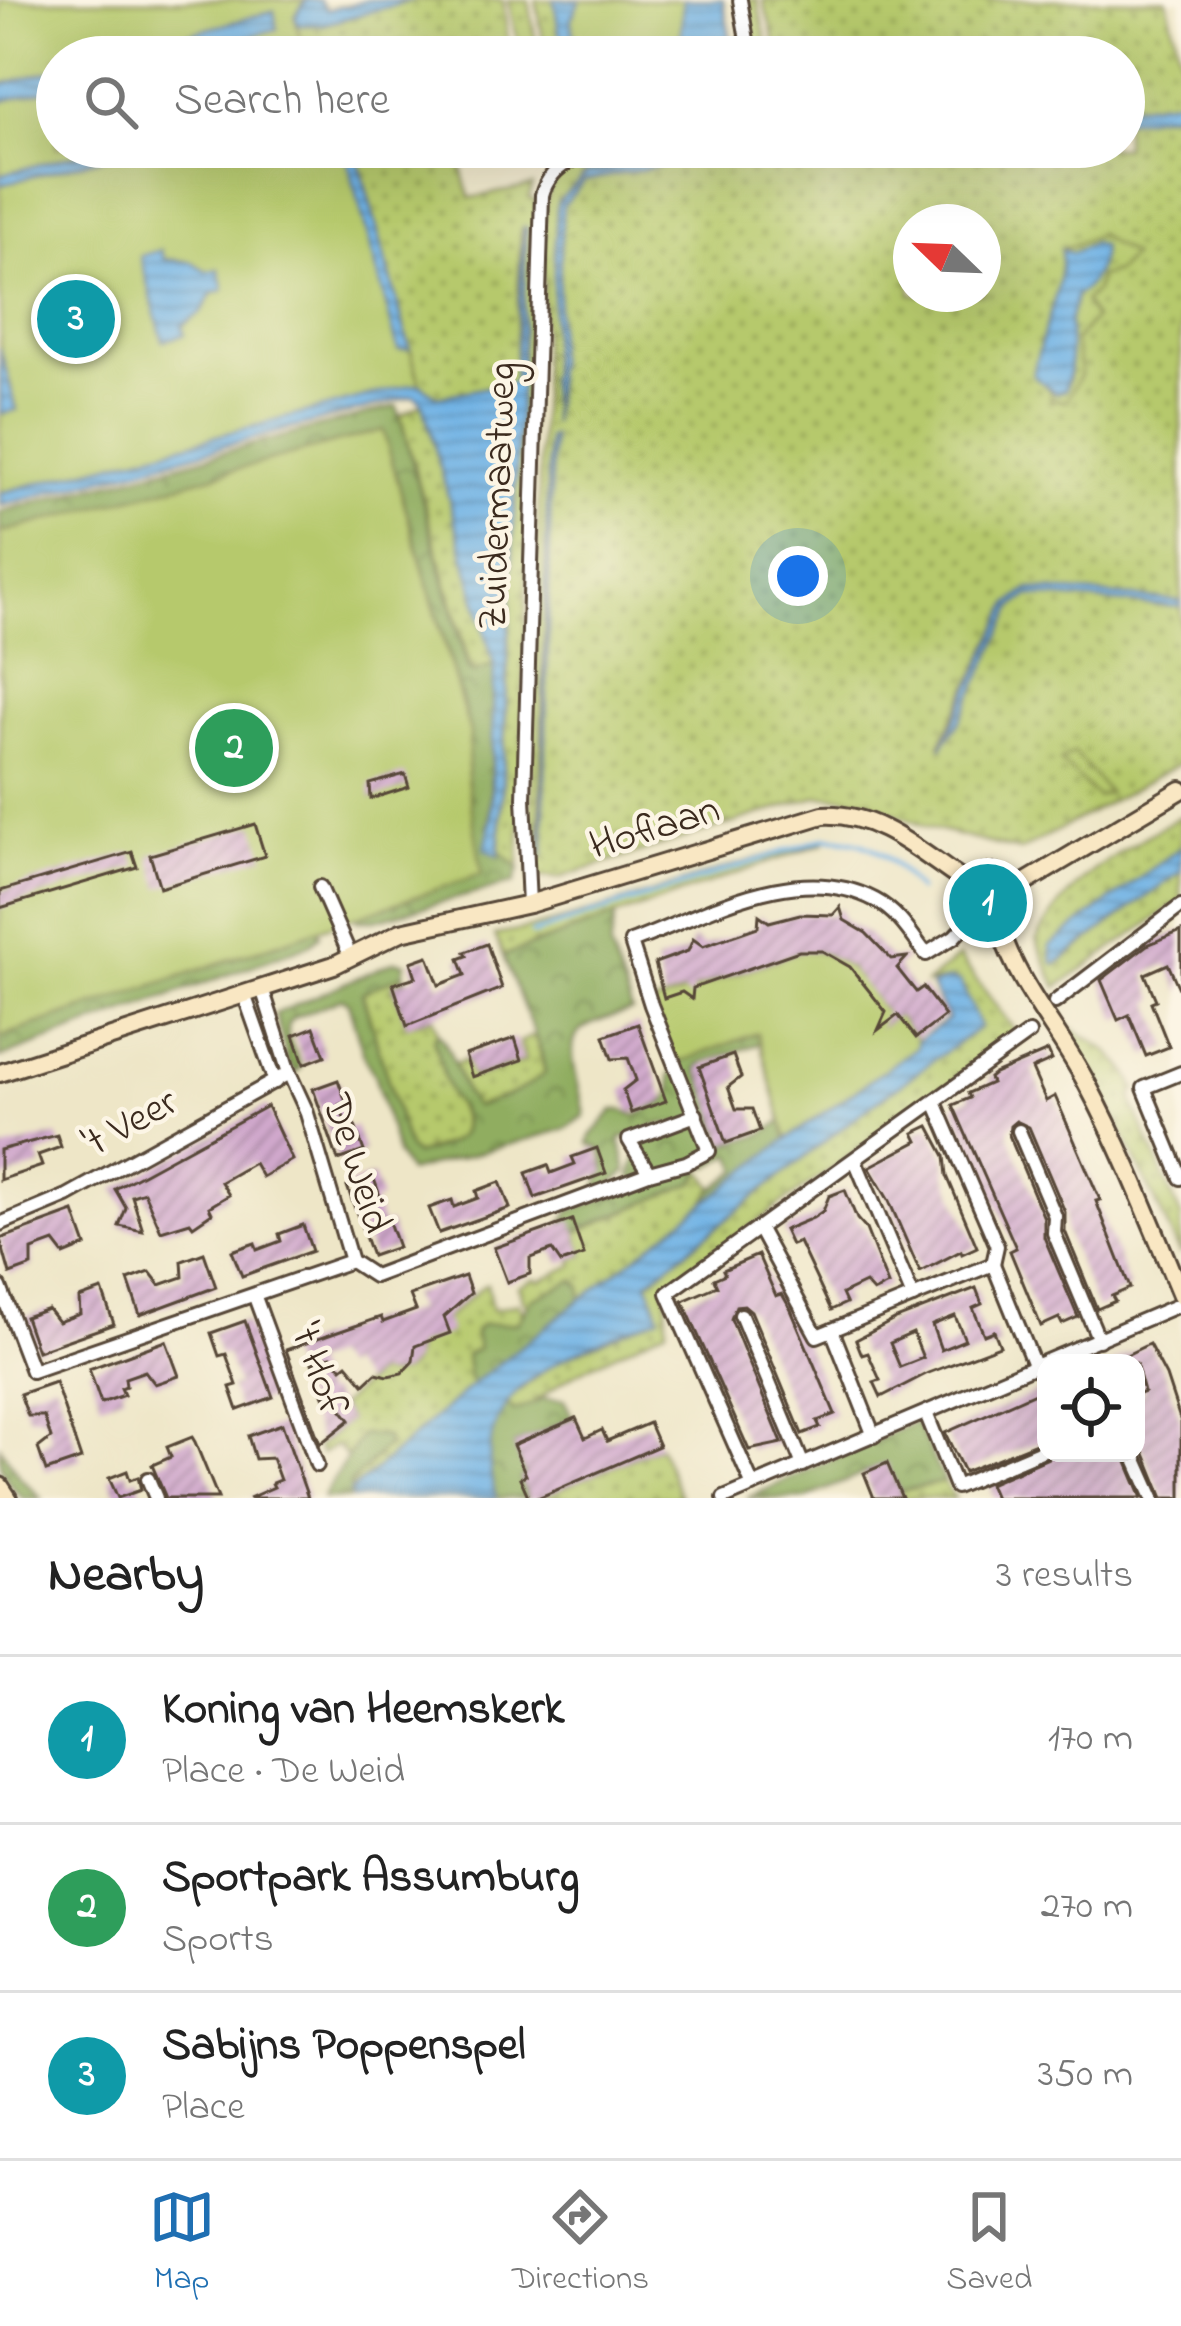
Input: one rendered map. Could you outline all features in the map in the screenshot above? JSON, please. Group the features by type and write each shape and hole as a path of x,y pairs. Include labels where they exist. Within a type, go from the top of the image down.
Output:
{"main road":[{"path":"1016,888 1181,790"},
{"name":"Hoflaan","path":"0,1073 253,991 401,932 529,904 823,815 861,818 898,836 968,884"},
{"path":"991,873 1016,888 1017,912 1000,929 983,930 968,921 962,898 968,884 991,873"},
{"path":"1000,929 1027,991 1083,1076 1115,1138 1181,1294"},
{"path":"0,1486 8,1498"}],"street":[{"path":"740,0 746,36"},
{"name":"Zuidermaatweg","path":"529,904 523,841 542,194 557,168"},
{"name":"De Weid","path":"253,991 306,1109 351,1261 374,1276 709,1151 631,942 774,889 803,885 833,886 878,901 900,919 926,954 954,937 968,921"},
{"path":"320,887 350,956"},
{"path":"1055,1002 1181,906"},
{"name":"De Weid","path":"253,991 275,1082"},
{"path":"753,1486 668,1293 1029,1033"},
{"path":"1181,1072 1144,1088 1181,1178"},
{"name":"'t Veer","path":"0,1224 67,1196 289,1073"},
{"path":"935,1102 998,1246 993,1264 1034,1365"},
{"path":"650,1173 629,1140 696,1115"},
{"path":"1019,1131 1055,1216 1054,1233 1099,1340"},
{"path":"855,1160 913,1297"},
{"path":"759,1228 817,1336 993,1264"},
{"path":"0,1287 32,1372 351,1261"},
{"name":"'t Hof","path":"255,1297 317,1465"},
{"path":"724,1498 1181,1304"},
{"path":"741,1315 803,1465"},
{"path":"832,1330 874,1436"},
{"path":"926,1413 956,1487 1037,1452"},
{"path":"1137,1462 1153,1498"},
{"path":"148,1479 156,1498"}],"green space":[{"path":"0,0 306,0 295,17 300,36 36,36 36,165 0,175"},
{"path":"413,0 503,0 507,36 220,36 298,3 299,24 321,25"},
{"path":"508,0 529,0 535,36 516,36"},
{"path":"536,0 629,0 613,36 542,36"},
{"path":"554,0 723,0 730,36 560,36"},
{"path":"742,0 757,0 765,36 750,36"},
{"path":"763,0 1167,0 1181,60 1181,99 1145,104 1145,36 773,36"},
{"path":"1181,112 1181,601 1030,589 1010,604 939,746 1014,606 1040,595 1181,607 1181,763 1020,851 925,827 865,799 819,796 559,878 530,876 546,208 550,190 573,168 613,168 587,173 558,203 549,383 552,424 562,206 584,181 649,168 1145,168 1145,117","holes":["1063,266 1070,368 1050,391 1043,383","552,437 539,853 548,438"]},
{"path":"64,168 350,168 398,349 410,349 420,384 0,493 0,414 17,409 0,348 0,185"},
{"path":"361,168 462,168 470,198 532,186 529,198 536,201 519,869 500,851 527,229 521,229 514,382 438,397 420,384"},
{"path":"1098,235 1132,256 1116,272 1098,277 1096,291 1084,301 1094,319 1074,341 1081,373 1066,401 1051,399 1050,391 1065,390 1069,377 1067,285 1061,250"},
{"path":"423,404 494,664 472,674 400,416"},
{"path":"397,406 468,669 473,673 494,664 489,838 499,856 500,851 519,869 514,883 375,920 357,920 356,916 481,874 282,813 467,764 470,733 463,703 383,430 0,533 0,512"},
{"path":"383,430 470,733 467,779 482,874 0,1037 0,533"},
{"path":"1074,752 1108,793 1097,797 1060,761"},
{"path":"1181,816 1181,847 1051,946 1053,962 1057,964 1181,871 1181,901 1057,987 1036,940 1050,917 1099,867"},
{"path":"826,842 503,956 495,935 578,916 742,863"},
{"path":"990,889 1003,902 990,915 977,902"},
{"path":"288,905 317,926 320,935 309,945 0,1058 0,1037 292,939"},
{"path":"615,916 610,949 632,1011 578,1034 574,1068 585,1116 565,1129 408,1172 397,1155 348,1002 343,998 293,1018 288,1037 301,1067 296,1073 288,1062 275,1014 395,961 405,963 403,974 362,993 408,1149 415,1155 452,1142 464,1121 447,1087 433,1039 438,1033 475,1107 530,1084 545,1073 540,1048 503,956"},
{"path":"799,951 815,951 842,962 891,1019 898,1015 916,1038 917,1047 787,1139 757,1033 674,1064 651,1005"},
{"path":"959,957 1019,1036 666,1286 667,1328 571,1376 513,1412 505,1402 553,1363 659,1316 648,1282 867,1108 980,1027 940,981 925,984"},
{"path":"403,974 406,980 393,985 407,1025 433,1017 438,1033 433,1040 462,1123 457,1140 415,1155 408,1149 362,992"},
{"path":"1048,1010 1108,1052 1128,1073 1136,1089 1134,1106 1181,1217 1181,1255 1110,1106"},
{"path":"757,1033 761,1043 703,1062 698,1071 714,1104 722,1143 756,1137 782,1122 787,1139 704,1205 711,1191 739,1170 732,1154 709,1167 699,1162 695,1182 576,1232 561,1224 570,1211 635,1188 631,1176 641,1145 686,1124 663,1123 620,1139 627,1172 606,1187 597,1187 605,1161 601,1149 589,1144 614,1110 636,1116 657,1106 668,1099 670,1076 680,1061"},
{"path":"535,1035 545,1073 513,1093 475,1107 454,1063 467,1059 473,1078 525,1061 520,1042"},
{"path":"702,1170 715,1190 704,1205 479,1379 350,1492 357,1472 387,1446 362,1434 347,1457 336,1445 321,1454 317,1447 349,1420 339,1406 377,1373 404,1371 415,1346 483,1286 487,1284 492,1310 518,1303 521,1310 527,1308 518,1286 574,1265 572,1259 584,1254 576,1232 695,1182"},
{"path":"574,1280 581,1286 581,1299 475,1383 469,1380 466,1355 478,1349 475,1332 481,1325 517,1323 532,1299"},
{"path":"543,1399 564,1400 572,1417 514,1445 529,1498 496,1498 489,1448 499,1414 505,1402 514,1411"},
{"path":"916,1422 944,1482 899,1491 886,1464 806,1498 747,1498"},
{"path":"362,1434 386,1437 387,1445 350,1484 352,1498 322,1498"},
{"path":"0,1446 19,1476 41,1498 23,1498 12,1486 3,1469"},
{"path":"659,1446 681,1498 538,1498"},
{"path":"944,1482 954,1498 902,1498 899,1491"}],"water":[{"path":"306,0 319,0 327,10 368,0 413,0 322,25 299,25 295,17"},
{"path":"554,0 580,0 571,19 574,36 560,36"},
{"path":"683,0 723,0 730,36 681,36"},
{"path":"274,11 277,29 250,36 182,36"},
{"path":"36,75 36,93 0,102 0,85"},
{"path":"1181,99 1181,112 1145,117 1145,104"},
{"path":"36,165 64,168 0,185 0,175"},
{"path":"350,168 361,168 410,349 398,350"},
{"path":"649,168 584,181 563,206 552,424 549,384 557,203 587,173"},
{"path":"524,227 499,856 485,849 491,819 494,664 423,404 414,396 0,506 0,493 410,385 420,384 438,397 514,382"},
{"path":"1092,243 1101,246 1100,258 1091,280 1076,295 1069,322 1070,368 1065,390 1055,393 1033,375 1059,279 1061,250 1072,253"},
{"path":"161,250 164,259 192,262 207,272 219,269 224,290 213,293 201,313 182,326 184,335 163,341 140,256"},
{"path":"0,348 17,410 0,414"},
{"path":"552,436 544,853 542,855 548,438"},
{"path":"1030,589 1181,601 1181,607 1029,596 1014,607 960,721 941,748 1010,604"},
{"path":"1181,847 1181,871 1053,962 1050,946"},
{"path":"949,979 960,982 980,1027 867,1108 648,1281 660,1316 562,1359 510,1399 495,1426 490,1458 496,1498 352,1498 350,1492 479,1379 787,1139 917,1047 917,1041 948,1019 931,986"}],"building":[{"path":"405,774 409,787 371,799 370,784"},
{"path":"255,824 265,856 160,888 150,855"},
{"path":"132,852 137,867 0,908 0,891"},
{"path":"840,907 844,920 866,933 891,959 907,957 897,968 916,992 923,987 945,1016 916,1038 898,1015 878,1030 886,1012 850,967 822,951 799,951 693,988 692,999 682,992 664,998 655,963 688,951 693,939 703,946 758,927 759,915 769,922 800,914 833,915"},
{"path":"1181,931 1181,993 1168,964 1145,974 1169,1047 1146,1056 1129,1015 1118,1020 1101,980 1147,945"},
{"path":"487,944 502,988 407,1026 393,984 416,977 411,962 428,956 439,985 465,975 459,959"},
{"path":"638,1024 666,1101 631,1113 623,1090 636,1080 628,1058 612,1059 604,1036"},
{"path":"314,1027 325,1056 304,1064 294,1035"},
{"path":"515,1038 522,1060 472,1077 465,1055"},
{"path":"1048,1051 1052,1060 1032,1069 1046,1101 1055,1096 1100,1200 1096,1201 1130,1288 1097,1309 1065,1231 1065,1212 1029,1127 1016,1121 1009,1135 1078,1317 1041,1326 1010,1251 1016,1248 953,1105 991,1083 994,1074"},
{"path":"733,1055 741,1077 728,1087 736,1109 752,1109 760,1131 726,1143 699,1067"},
{"path":"338,1080 346,1102 339,1105 348,1129 355,1126 364,1151 338,1160 313,1089"},
{"path":"267,1106 292,1160 262,1177 254,1163 221,1182 229,1195 209,1207 212,1213 193,1226 190,1222 161,1231 144,1192 132,1196 143,1231 119,1226 126,1208 115,1189"},
{"path":"929,1126 945,1156 947,1176 977,1247 920,1272 869,1167 918,1141 914,1133"},
{"path":"57,1135 61,1147 38,1155 42,1166 0,1180 0,1150"},
{"path":"597,1148 606,1173 535,1198 526,1173 548,1165 551,1173 575,1164 572,1157"},
{"path":"373,1176 381,1199 373,1201 382,1225 389,1222 398,1247 372,1256 347,1186"},
{"path":"500,1182 510,1208 439,1233 429,1208 452,1200 454,1207"},
{"path":"845,1190 888,1285 873,1292 865,1283 842,1294 846,1303 831,1310 799,1242 791,1245 784,1230 813,1218 823,1211 829,1196"},
{"path":"74,1212 86,1246 64,1255 54,1242 32,1250 32,1266 10,1274 0,1239"},
{"path":"572,1220 584,1255 561,1263 552,1250 530,1258 530,1274 507,1282 494,1248"},
{"path":"303,1225 312,1251 242,1276 232,1251 255,1243 257,1250"},
{"path":"204,1253 216,1287 140,1315 128,1280 150,1272 160,1285 183,1277 182,1261"},
{"path":"758,1255 776,1296 782,1294 791,1310 835,1414 802,1434 751,1311 736,1306 731,1319 782,1443 749,1450 683,1301 717,1286 714,1279 725,1274 723,1270"},
{"path":"465,1276 471,1293 444,1317 450,1333 415,1346 413,1361 402,1373 376,1373 364,1384 347,1364 342,1368 331,1356 312,1363 324,1396 328,1392 350,1420 320,1444 286,1350 381,1317 383,1322 416,1310 410,1295"},
{"path":"976,1288 982,1304 973,1308 984,1335 994,1331 1000,1346 881,1397 874,1382 880,1380 868,1353 862,1355 856,1340","holes":["955,1316 965,1340 941,1350 932,1325","913,1333 923,1358 900,1367 890,1343"]},
{"path":"102,1290 114,1324 37,1351 25,1317 48,1309 58,1322 80,1314 79,1298"},
{"path":"245,1321 273,1397 238,1410 230,1387 237,1385 226,1354 219,1356 211,1333"},
{"path":"166,1341 179,1376 155,1384 145,1371 125,1378 124,1395 101,1403 89,1369"},
{"path":"1149,1344 1166,1376 1181,1422 1181,1498 1163,1498 1145,1454 1145,1354 1128,1354"},
{"path":"55,1382 81,1459 46,1471 38,1448 51,1438 44,1416 28,1416 20,1394"},
{"path":"1037,1392 1037,1443 964,1472 945,1433"},
{"path":"576,1418 585,1438 602,1430 607,1441 649,1423 659,1446 529,1498 520,1478 526,1475 513,1445"},
{"path":"282,1424 308,1498 249,1498 280,1480 272,1458 255,1459 248,1436"},
{"path":"192,1437 218,1498 166,1498 152,1465 171,1457 167,1447"},
{"path":"1039,1462 1127,1462 1142,1498 995,1498 989,1484"},
{"path":"887,1463 902,1498 874,1498 864,1473"},
{"path":"127,1471 130,1480 138,1477 141,1490 118,1498 109,1478"}],"waterway":[{"path":"532,934 826,838 857,842 879,852 918,890"}],"place":[{"name":"Sabijns Poppenspel","path":"76,319"},
{"name":"Sportpark Assumburg","path":"234,748"},
{"name":"Koning van Heemskerk","path":"988,903"}]}
